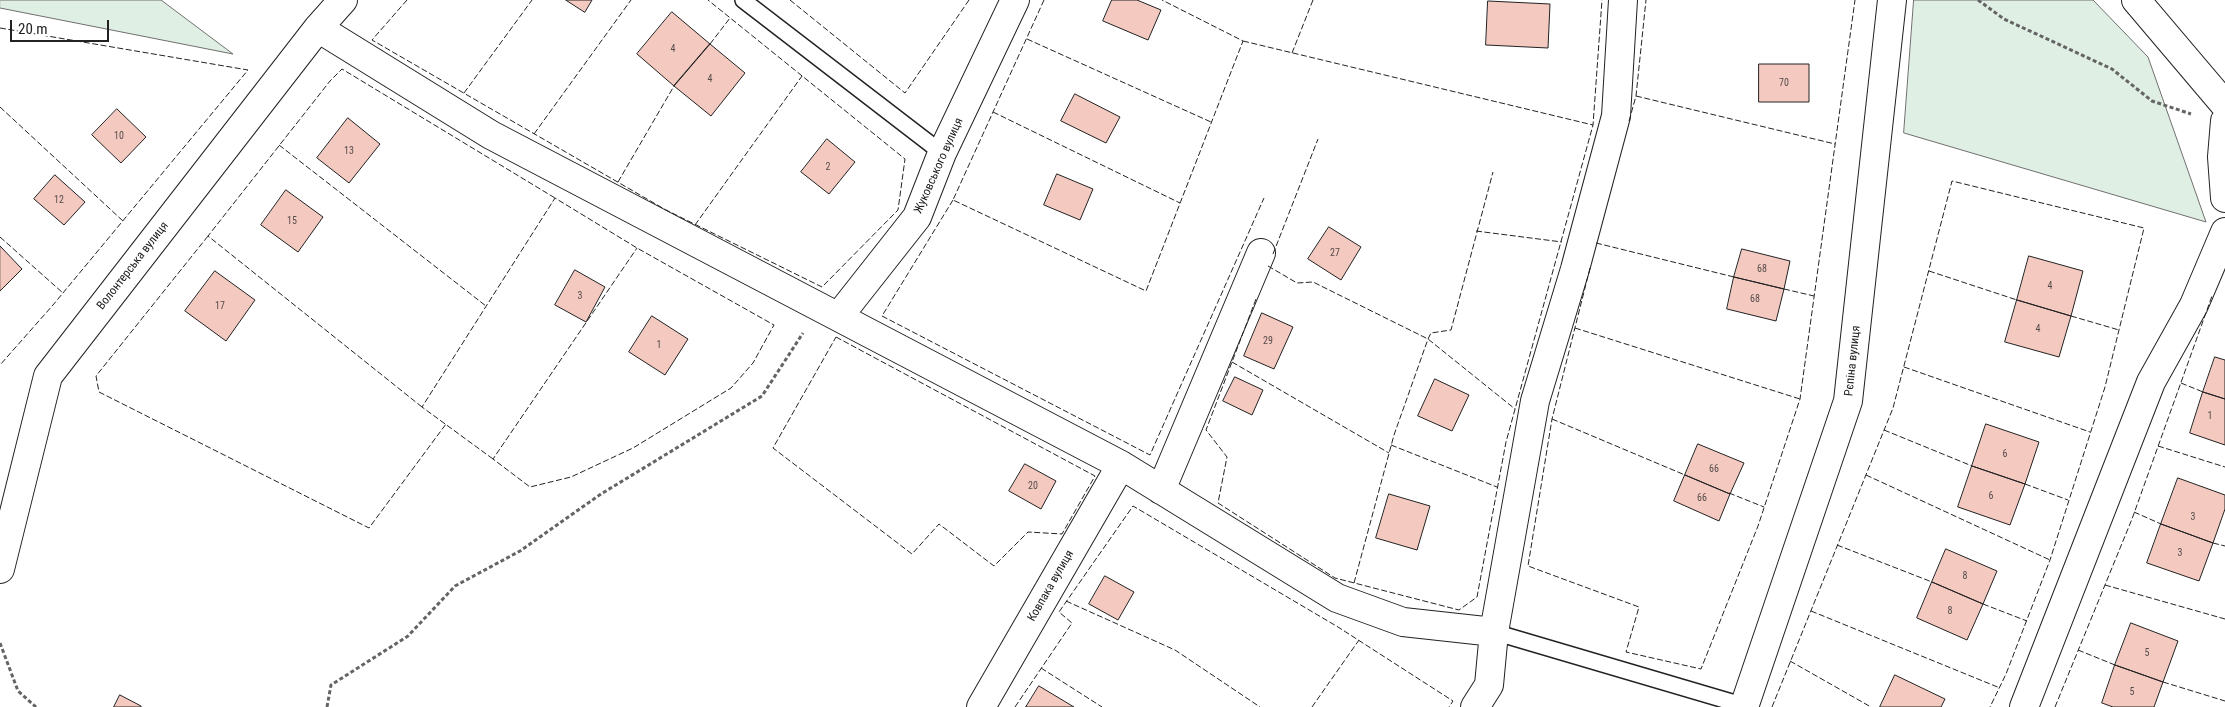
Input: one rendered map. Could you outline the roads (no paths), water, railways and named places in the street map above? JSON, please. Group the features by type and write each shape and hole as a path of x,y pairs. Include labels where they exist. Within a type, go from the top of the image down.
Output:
{"street":[{"name":"Волонтерська вулиця","path":"0,569 48,376 318,28 343,0"},
{"name":"Жуковського вулиця","path":"829,312 917,217 942,153 1015,0"},
{"path":"1475,707 1489,684 1494,632 1535,401 1576,269 1616,116 1623,0"},
{"name":"Рєпіна вулиця","path":"1744,707 1848,401 1892,0"},
{"path":"2136,0 2225,105"},
{"path":"318,28 491,135 1121,465 1337,598 1402,622 1494,632"},
{"path":"2225,121 2222,157 2225,198"},
{"path":"2024,707 2151,382 2194,305 2225,232"},
{"path":"1161,490 1260,253"},
{"name":"Ковпака вулиця","path":"981,707 1121,465"}],"lane":[{"path":"743,0 942,153"},
{"path":"1494,632 1744,707"}]}
